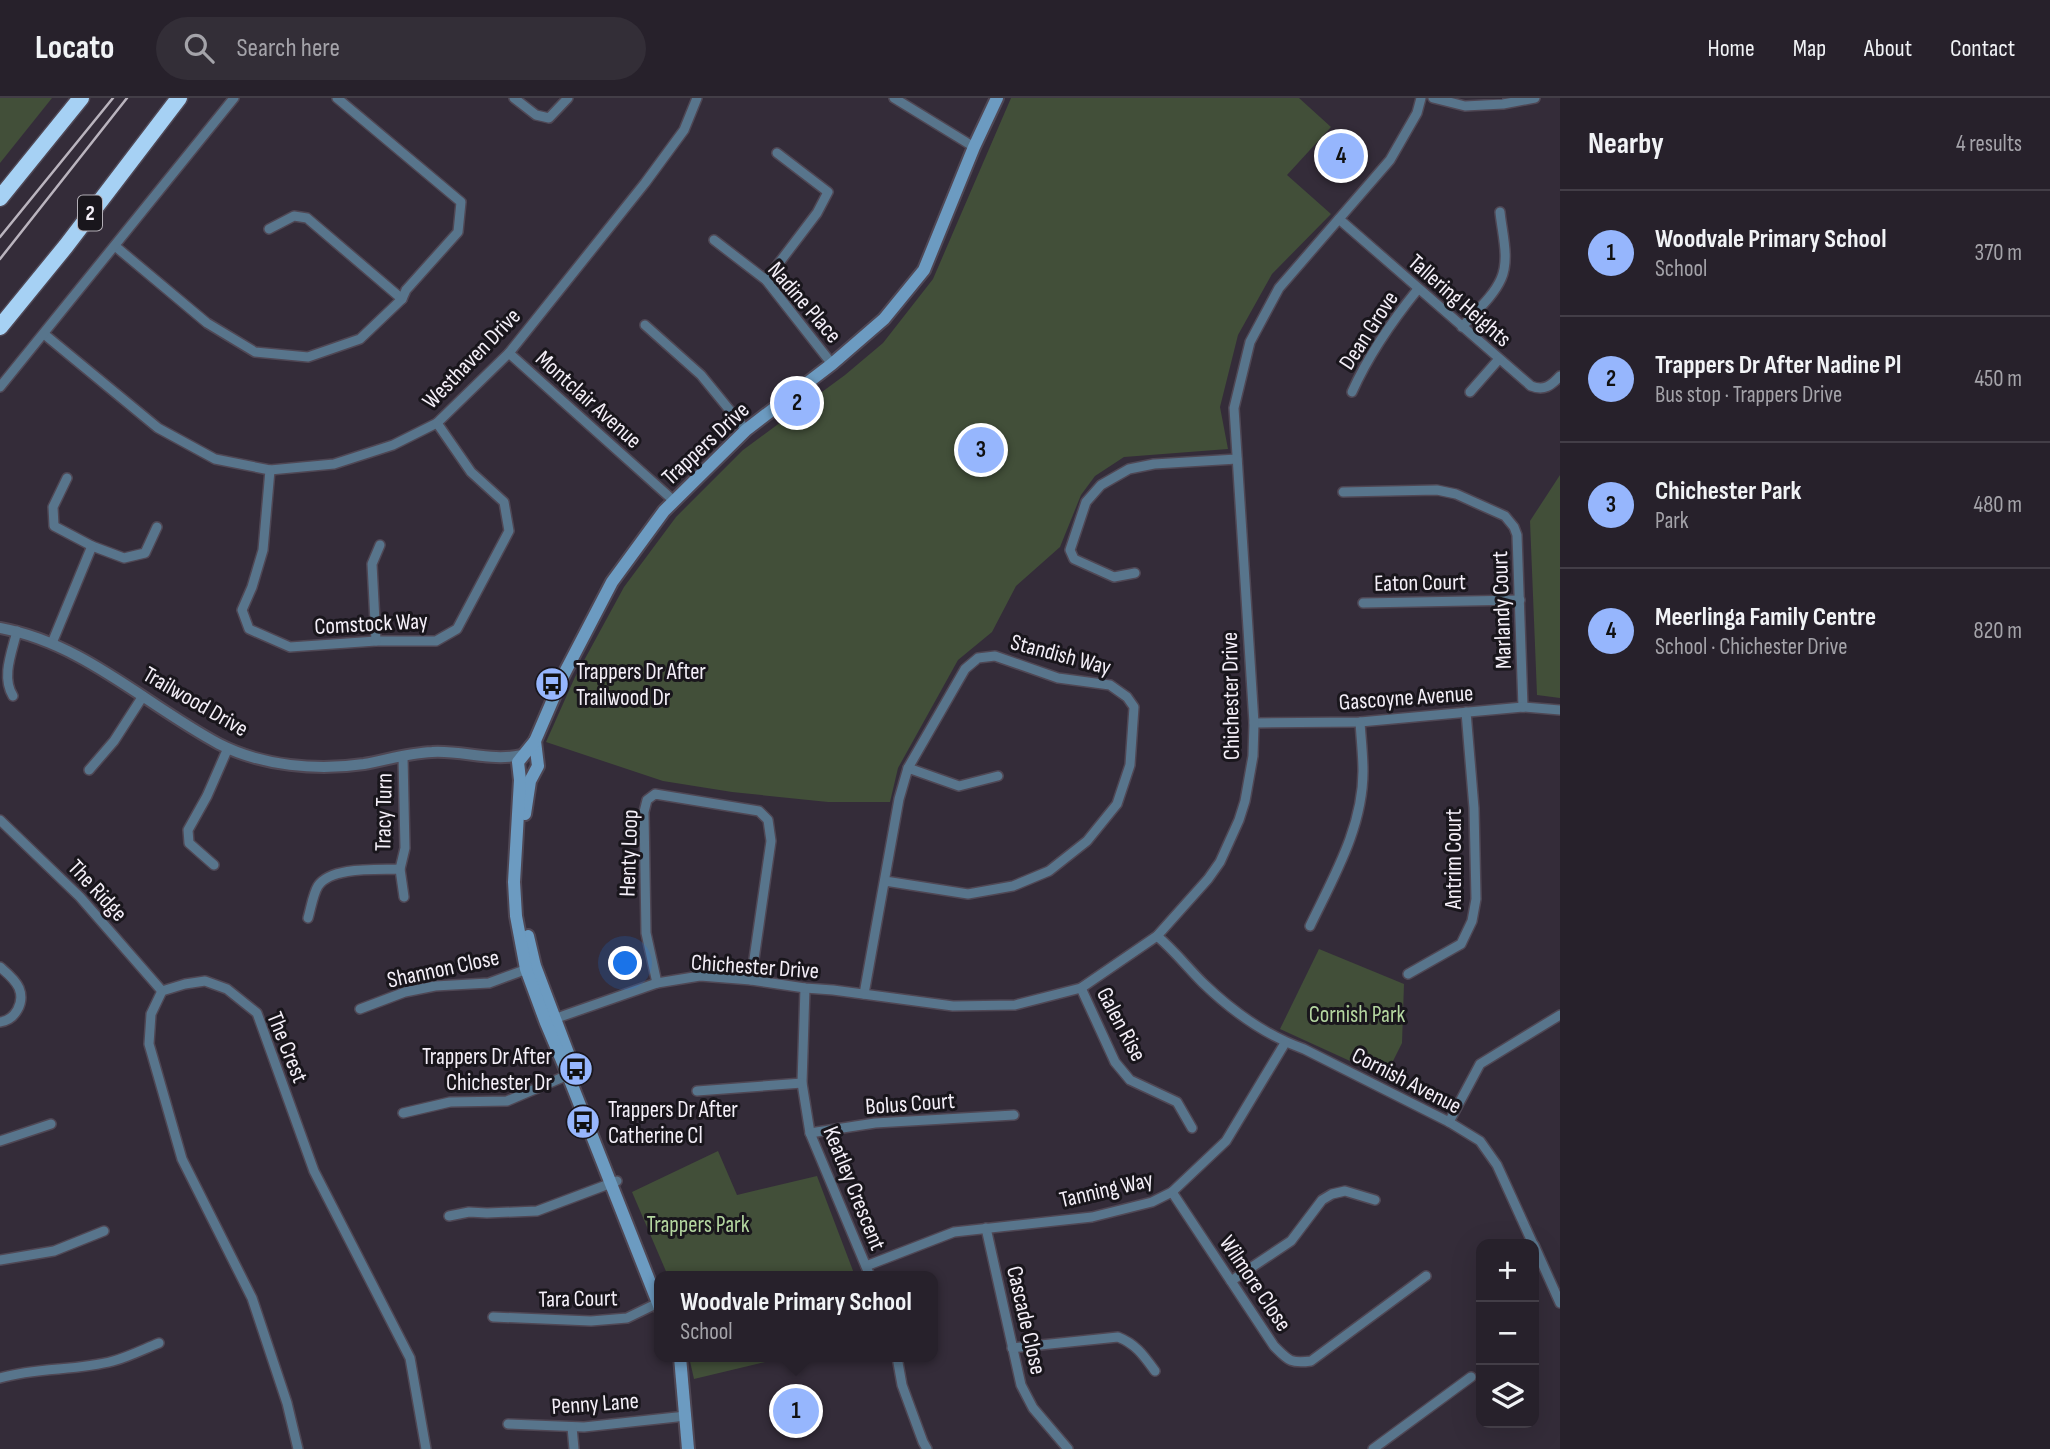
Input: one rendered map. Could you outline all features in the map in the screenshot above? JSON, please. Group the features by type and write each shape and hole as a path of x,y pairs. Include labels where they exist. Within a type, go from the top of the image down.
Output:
{"highway":[{"path":"0,198 81,98"},
{"name":"2","path":"0,327 66,246 179,98"}],"main road":[{"name":"Trappers Drive","path":"654,1290 531,967 521,882 523,833 530,781 523,762 563,676 612,582 664,511 746,430 884,319 924,270 997,98"},
{"name":"Trappers Drive","path":"614,1182 654,1273"},
{"path":"674,1362 688,1449"},
{"path":"680,1362 681,1449"}],"street":[{"path":"0,387 234,98"},
{"path":"115,246 207,323 255,352 308,357 360,339 402,299 406,290 458,232 461,202 337,98"},
{"path":"514,98 536,115 549,118 568,98"},
{"name":"Westhaven Drive","path":"44,334 158,428 215,459 270,470 334,464 393,445 437,423 509,353 661,162 684,130 698,98"},
{"path":"894,98 974,147"},
{"name":"Chichester Drive","path":"551,1021 657,984 700,976 953,1006 1015,1005 1081,988 1157,936 1209,879 1229,845 1250,782 1254,723 1234,408 1250,342 1279,288 1390,160 1417,113 1421,98"},
{"path":"1433,98 1465,106 1503,104 1535,98"},
{"path":"766,280 817,213 828,192 777,153"},
{"path":"1462,327 1494,291 1501,279 1505,255 1500,212"},
{"path":"269,229 293,216 307,218 402,299"},
{"name":"Tallering Heights","path":"1339,219 1531,386 1547,387 1560,376"},
{"name":"Nadine Place","path":"714,240 766,280 832,363"},
{"name":"Dean Grove","path":"1352,392 1387,328 1418,289"},
{"path":"645,325 701,375 746,430"},
{"name":"Montclair Avenue","path":"509,353 674,501"},
{"path":"1471,392 1499,359"},
{"name":"Comstock Way","path":"270,470 263,550 253,587 242,610 249,629 290,647 376,641 436,641 457,629 509,531 504,502 471,472 437,423"},
{"path":"1135,573 1114,577 1074,559 1070,550 1086,502 1101,485 1129,469 1154,464 1237,460"},
{"path":"68,478 53,507 54,526 92,546 124,558 145,553 158,527"},
{"name":"Marlandy Court","path":"1343,492 1448,492 1476,501 1505,516 1517,535 1524,707"},
{"path":"376,641 372,564 380,545"},
{"path":"52,643 92,546"},
{"name":"Eaton Court","path":"1363,603 1520,600"},
{"name":"Trailwood Drive","path":"0,628 52,643 88,662 228,748 260,759 286,765 318,767 360,764 432,752 523,762"},
{"path":"13,696 8,687 8,671 17,631"},
{"name":"Standish Way","path":"864,994 884,881 899,799 908,768 965,669 978,658 995,656 1058,678 1110,685 1127,696 1134,707 1130,765 1117,804 1087,841 1049,871 1013,886 968,894 884,881"},
{"path":"89,770 114,741 143,696"},
{"name":"Gascoyne Avenue","path":"1254,723 1360,722 1524,707 1560,710"},
{"name":"Antrim Court","path":"1408,974 1461,944 1472,920 1476,899 1474,808 1466,712"},
{"path":"1310,926 1349,845 1360,805 1363,773 1360,722"},
{"path":"214,865 189,843 188,830 207,796 228,748"},
{"name":"Tracy Turn","path":"402,757 405,848 400,869 404,897"},
{"path":"908,768 959,786 998,776"},
{"name":"Henty Loop","path":"657,984 646,933 644,811 647,800 655,794 759,811 768,820 771,841 751,980"},
{"name":"The Ridge","path":"0,820 80,897 162,991"},
{"name":"Tracy Turn","path":"308,918 317,887 339,872 400,869"},
{"name":"Cornish Avenue","path":"1157,936 1205,985 1247,1018 1286,1042 1450,1122 1480,1141 1497,1165 1531,1239"},
{"path":"0,967 14,980 21,992 19,1010 7,1021 0,1022"},
{"name":"Shannon Close","path":"360,1009 405,992 435,986 489,983 531,967"},
{"name":"The Crest","path":"162,991 205,981 227,989 257,1013 314,1171 410,1357 426,1449"},
{"name":"Keatley Crescent","path":"805,988 802,1083 810,1133 868,1271"},
{"name":"Galen Rise","path":"1081,988 1115,1062 1130,1080 1177,1102 1192,1128"},
{"path":"162,991 151,1014 149,1044 182,1159 252,1298 287,1404 298,1449"},
{"path":"1450,1122 1480,1064 1560,1015"},
{"name":"Tanning Way","path":"866,1266 954,1232 1092,1217 1153,1202 1172,1192 1226,1141 1286,1042"},
{"path":"402,1113 450,1101 507,1101 571,1073"},
{"path":"697,1091 802,1083"},
{"name":"Bolus Court","path":"810,1133 874,1123 1014,1115"},
{"path":"0,1141 51,1124"},
{"path":"449,1216 469,1212 537,1210 614,1182"},
{"path":"1231,1281 1291,1241 1322,1200 1332,1194 1345,1191 1375,1200"},
{"name":"Wilmore Close","path":"1172,1192 1274,1346 1290,1362 1311,1361 1426,1276"},
{"name":"Cascade Close","path":"986,1228 1021,1385 1033,1408 1068,1449"},
{"path":"0,1260 54,1251 104,1231"},
{"name":"Cornish Avenue","path":"1539,1256 1560,1303"},
{"name":"Tara Court","path":"493,1317 591,1321 627,1318 654,1306"},
{"path":"1012,1348 1118,1337 1129,1341 1141,1352 1155,1371"},
{"path":"0,1378 21,1371 114,1361 159,1343"},
{"path":"898,1362 902,1385 927,1449"},
{"path":"1373,1449 1471,1377"},
{"name":"Penny Lane","path":"508,1424 584,1427 682,1416"},
{"path":"572,1427 574,1449"}],"green space":[{"path":"0,98 52,98 0,163"},
{"path":"1011,98 1299,98 1331,127 1287,175 1331,214 1272,274 1238,335 1220,407 1228,449 1124,457 1095,476 1081,495 1060,547 1016,586 992,632 958,660 898,768 890,802 828,802 732,792 663,781 546,742 575,677 624,587 676,517 743,450 845,375 883,343 933,279"},
{"path":"1560,475 1560,698 1537,695 1530,521"},
{"name":"Cornish Park","path":"1319,949 1404,984 1402,1043 1385,1077 1280,1029"},
{"name":"Trappers Park","path":"718,1151 737,1195 817,1176 853,1271 666,1271 632,1192"},
{"path":"690,1362 765,1362 694,1379"}],"railway":[{"path":"0,237 113,98"},
{"path":"0,259 127,98"}],"place":[{"name":"Meerlinga Family Centre","path":"1341,156"},
{"name":"Trappers Dr After Nadine Pl","path":"797,403"},
{"name":"Chichester Park","path":"981,450"},
{"name":"Trappers Dr After Trailwood Dr","path":"552,684"},
{"name":"Trappers Dr After Chichester Dr","path":"576,1069"},
{"name":"Trappers Dr After Catherine Cl","path":"583,1122"},
{"name":"Woodvale Primary School","path":"796,1411"}]}
